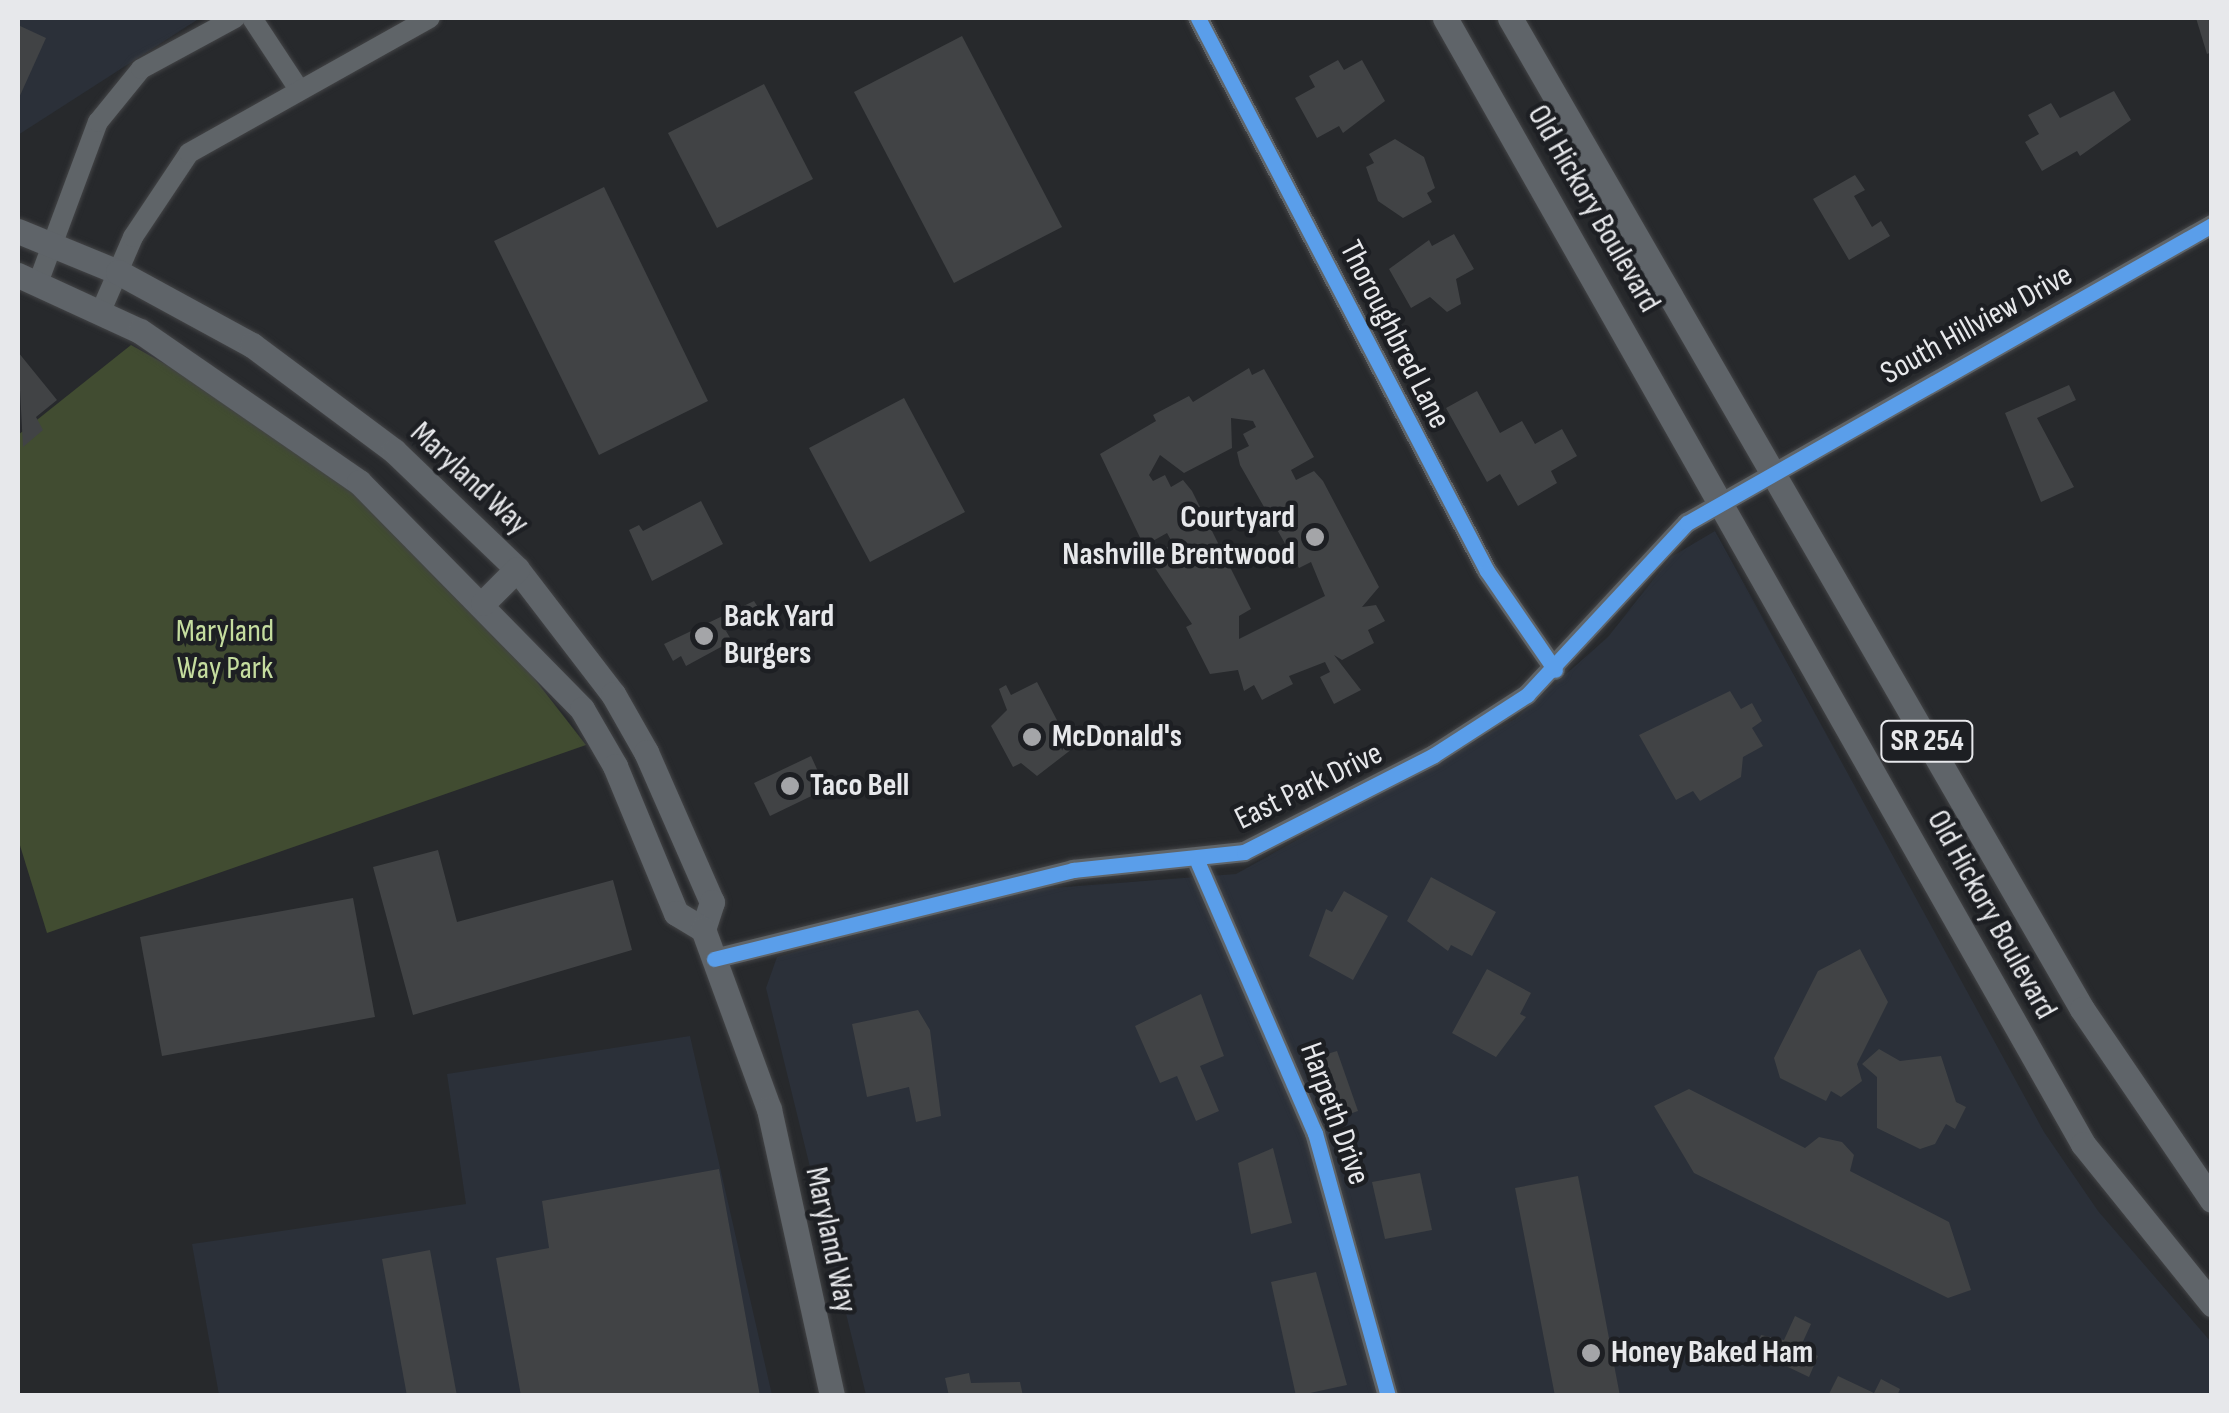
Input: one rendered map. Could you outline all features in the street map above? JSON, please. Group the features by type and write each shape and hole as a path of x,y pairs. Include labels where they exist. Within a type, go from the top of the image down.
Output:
{"main road":[{"name":"Old Hickory Boulevard","path":"1445,18 1724,500 2083,1144 2212,1304"},
{"name":"Old Hickory Boulevard","path":"1510,18 1769,474 2082,1009 2212,1200"},
{"name":"Maryland Way","path":"18,231 118,272 252,345 394,451 518,568 613,694 646,752 712,902 703,929 769,1110 832,1396"},
{"name":"Maryland Way","path":"28,279 101,311 221,382 359,482 484,603 582,709 615,766 676,913 703,929"},
{"path":"484,603 518,568"}],"street":[{"path":"28,279 52,244 98,122 141,69 235,18"},
{"path":"252,18 298,88"},
{"path":"101,311 118,272 188,153 298,88 430,18"},
{"name":"Thoroughbred Lane","path":"1198,18 1486,571 1555,670"},
{"name":"South Hillview Drive","path":"1769,474 2212,225"},
{"name":"East Park Drive","path":"714,959 1073,870 1198,862 1244,852 1434,755 1555,670 1656,549 1724,500 1769,474"},
{"name":"Harpeth Drive","path":"1198,862 1315,1133 1388,1396"}],"shaded area":[{"path":"18,18 200,18 18,135"},
{"path":"1715,531 2044,1132 2098,1211 2211,1342 2211,1395 866,1395 766,988 777,957 1012,891 1236,874 1515,719 1608,637 1671,557"},
{"path":"690,1036 772,1395 219,1395 192,1244 466,1204 447,1074"}],"green space":[{"name":"Maryland Way Park","path":"131,345 297,438 453,574 586,745 47,933 18,839 18,435"}],"building":[{"path":"2196,18 2212,18 2212,52 2207,54"},
{"path":"18,25 46,38 18,100"},
{"path":"962,36 1062,227 954,283 854,92"},
{"path":"1338,60 1344,70 1362,60 1385,101 1343,133 1339,126 1317,138 1295,98 1315,87 1309,76"},
{"path":"764,84 813,179 717,228 668,133"},
{"path":"2114,91 2131,120 2080,156 2077,151 2042,171 2025,142 2039,134 2028,115 2051,103 2060,118"},
{"path":"1395,139 1424,157 1435,188 1427,193 1432,202 1403,218 1378,201 1366,167 1374,163 1369,154"},
{"path":"1855,175 1865,190 1854,196 1872,227 1881,221 1890,236 1849,260 1813,199"},
{"path":"604,187 708,401 599,455 494,241"},
{"path":"1454,234 1474,269 1456,279 1461,304 1447,312 1430,297 1411,308 1389,269 1429,240 1432,246"},
{"path":"18,352 57,400 36,417 43,430 23,447"},
{"name":"Courtyard Nashville Brentwood","path":"1249,368 1252,375 1264,369 1314,457 1291,470 1296,480 1314,471 1323,481 1379,587 1362,607 1376,605 1385,621 1368,630 1374,643 1342,660 1334,655 1361,690 1334,704 1320,677 1330,672 1325,662 1289,676 1293,684 1262,700 1254,685 1244,691 1238,670 1210,674 1186,627 1192,624 1155,568 1152,555 1173,544 1167,533 1144,546 1100,454 1156,421 1153,415 1189,396 1193,402","holes":["1231,418 1253,421 1256,427 1243,434 1249,446 1237,452 1240,465 1299,568 1311,562 1325,596 1239,639 1239,616 1251,609 1192,491 1183,480 1171,487 1165,475 1153,481 1149,475 1160,455 1184,473 1232,448"]},
{"path":"2069,385 2076,400 2037,418 2074,487 2041,502 2005,413"},
{"path":"1477,391 1500,433 1522,421 1535,444 1562,429 1577,456 1551,471 1557,483 1518,506 1500,474 1487,482 1446,408"},
{"path":"904,398 965,512 870,562 809,448"},
{"path":"701,501 723,544 652,581 629,530 639,525 643,531"},
{"name":"Back Yard Burgers","path":"754,601 761,612 726,631 732,641 686,666 681,656 673,661 664,644"},
{"name":"McDonald's","path":"1037,682 1072,749 1037,776 1021,763 1013,767 991,726 1007,710 999,689 1006,685 1011,695"},
{"path":"1730,691 1741,709 1752,703 1762,721 1752,728 1763,746 1743,757 1741,777 1700,801 1693,791 1676,800 1639,735"},
{"name":"Taco Bell","path":"811,756 826,789 770,816 754,783"},
{"path":"438,850 457,922 613,880 632,950 413,1015 373,867"},
{"path":"1431,877 1496,912 1472,956 1451,945 1448,951 1407,921"},
{"path":"1344,891 1388,916 1353,980 1309,956 1326,909 1332,912"},
{"path":"353,898 375,1017 162,1056 140,937"},
{"path":"1860,949 1888,1002 1857,1064 1862,1081 1841,1097 1831,1091 1826,1101 1780,1078 1774,1058 1818,971"},
{"path":"1487,969 1531,993 1520,1014 1526,1017 1496,1057 1452,1033"},
{"path":"1201,994 1224,1056 1200,1066 1219,1111 1196,1121 1177,1076 1160,1083 1135,1026"},
{"path":"918,1010 930,1030 941,1116 916,1122 909,1087 867,1097 852,1024"},
{"path":"1879,1049 1900,1061 1941,1056 1956,1102 1966,1107 1955,1129 1946,1124 1935,1144 1920,1149 1877,1128 1877,1077 1862,1064"},
{"path":"1337,1051 1358,1111 1338,1118 1317,1057"},
{"path":"1689,1089 1805,1148 1819,1137 1842,1142 1854,1155 1850,1171 1949,1222 1971,1290 1948,1298 1694,1173 1654,1106"},
{"path":"1273,1148 1292,1223 1251,1234 1238,1163"},
{"path":"719,1169 760,1396 521,1396 496,1258 549,1248 542,1201"},
{"path":"1420,1173 1432,1230 1385,1239 1372,1182"},
{"path":"1578,1176 1620,1396 1555,1396 1515,1188"},
{"path":"430,1250 457,1396 407,1396 382,1259"},
{"path":"1316,1272 1347,1385 1296,1396 1271,1282"},
{"path":"1795,1316 1811,1324 1800,1348 1818,1356 1809,1377 1754,1351 1761,1335 1784,1340"},
{"path":"969,1373 971,1383 1020,1382 1023,1396 949,1396 945,1378"},
{"path":"1838,1376 1874,1393 1881,1379 1900,1389 1897,1396 1828,1396"}],"cycle path":[{"path":"1198,18 1487,571 1555,670"},
{"path":"714,959 1073,870 1244,852 1434,755 1527,695 1687,523 2212,225"},
{"path":"1198,863 1315,1133 1388,1396"}],"place":[{"name":"Courtyard Nashville Brentwood","path":"1315,537"},
{"name":"Back Yard Burgers","path":"704,636"},
{"name":"McDonald's","path":"1032,737"},
{"name":"Taco Bell","path":"790,786"},
{"name":"Honey Baked Ham","path":"1591,1353"}]}
